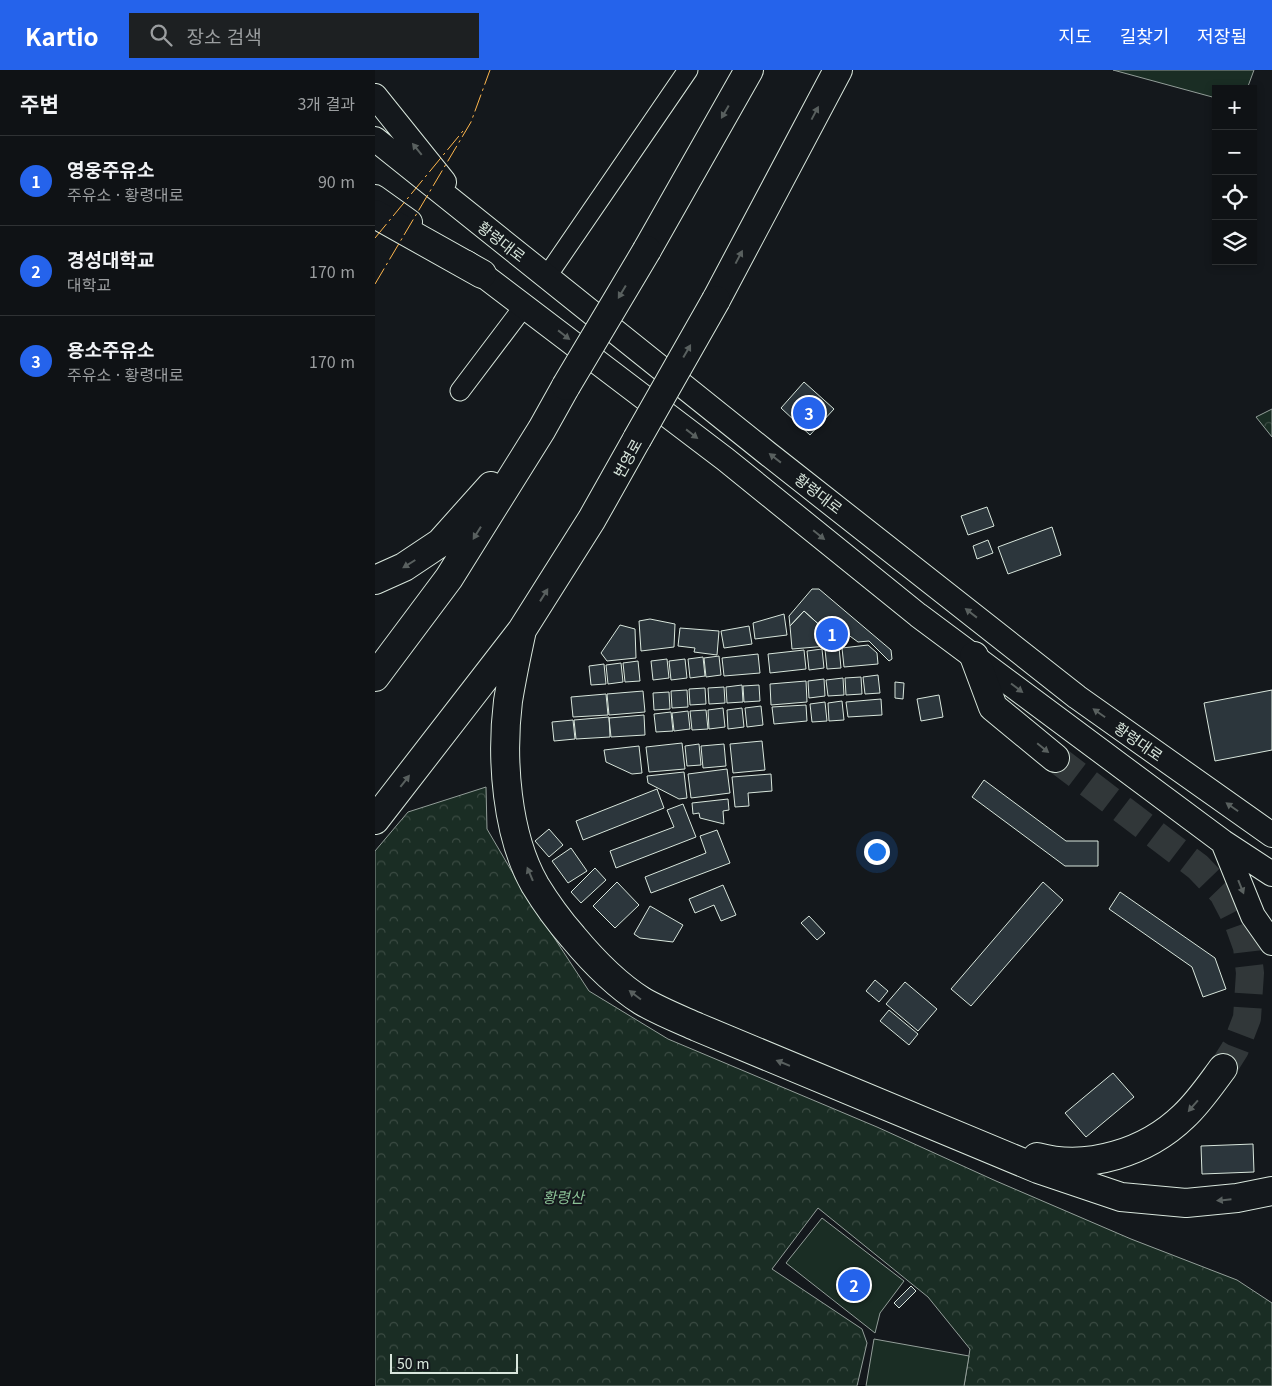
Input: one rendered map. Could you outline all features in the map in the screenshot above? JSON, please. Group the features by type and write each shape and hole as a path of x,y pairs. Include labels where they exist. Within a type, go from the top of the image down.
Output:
{"highway":[{"path":"375,677 449,578 542,429 647,250 749,70"},
{"name":"번영로","path":"375,820 522,630 592,519 716,300 838,70"},
{"path":"375,214 482,274"},
{"path":"375,580 404,568 440,543 542,429"},
{"path":"522,630 508,702 506,782 512,820 522,853 535,884 563,925 605,973 643,1001 697,1027 1038,1169 1121,1197 1186,1204 1237,1198 1272,1191"},
{"path":"974,656 993,707 1055,758"},
{"path":"823,1080 906,1107 1027,1155 1051,1161 1077,1161 1100,1159 1125,1153 1164,1132 1184,1116 1223,1068"}],"main road":[{"path":"375,96 470,215"},
{"name":"황령대로","path":"375,139 775,459 1077,697 1272,835"},
{"name":"황령대로","path":"375,197 525,305 725,459 918,615 1223,842 1272,874"},
{"path":"1223,842 1253,916 1272,943"}],"street":[{"path":"547,276 688,70"},
{"path":"460,391 525,305"}],"green space":[{"path":"1113,70 1254,70 1248,85 1212,85 1212,97"},
{"path":"1272,409 1272,437 1256,417"},
{"name":"황령산","path":"486,787 487,829 521,887 589,991 668,1039 877,1127 1131,1239 1237,1280 1272,1303 1272,1386 964,1386 970,1349 928,1297 818,1208 772,1269 862,1329 867,1343 857,1386 375,1386 375,851 408,812"},
{"path":"822,1218 904,1281 880,1313 875,1333 786,1263"},
{"path":"874,1339 969,1356 964,1386 866,1386"}],"building":[{"path":"804,382 834,409 810,435 781,408"},
{"path":"987,507 994,526 968,535 961,516"},
{"path":"1052,527 1061,555 1008,574 998,547"},
{"path":"988,540 993,553 977,559 973,546"},
{"path":"812,589 819,589 891,650 892,659 889,661 869,641 858,642 843,631 835,639 804,611 790,626 789,616"},
{"path":"804,611 835,639 828,646 792,649 790,626"},
{"path":"784,614 787,635 755,639 753,623"},
{"path":"650,619 675,624 674,647 641,651 639,621"},
{"path":"620,625 635,629 636,658 607,661 601,653"},
{"path":"749,626 752,644 724,648 721,631"},
{"path":"680,628 719,631 717,655 694,652 695,648 678,646"},
{"path":"868,645 877,653 878,664 844,667 842,648"},
{"path":"839,647 841,668 827,669 825,649"},
{"path":"822,649 824,668 809,670 807,651"},
{"path":"804,650 806,669 770,673 768,654"},
{"path":"758,654 760,673 724,676 722,658"},
{"path":"719,656 721,675 706,677 704,658"},
{"path":"703,657 705,676 690,678 688,659"},
{"path":"667,659 669,678 653,680 651,661"},
{"path":"685,659 687,678 671,680 669,661"},
{"path":"638,661 640,681 625,682 623,663"},
{"path":"621,663 623,682 608,684 606,665"},
{"path":"604,664 606,684 591,685 589,666"},
{"path":"878,675 880,693 865,694 863,677"},
{"path":"861,677 862,694 846,695 845,678"},
{"path":"843,678 844,695 828,696 826,680"},
{"path":"824,679 825,696 809,698 808,681"},
{"path":"806,681 807,702 771,705 770,684"},
{"path":"895,682 904,683 903,699 895,698"},
{"path":"742,685 743,702 727,703 726,687"},
{"path":"759,685 760,701 744,702 743,686"},
{"path":"724,687 725,703 709,704 708,688"},
{"path":"705,688 706,704 690,705 689,689"},
{"path":"687,690 688,707 672,708 671,691"},
{"path":"1272,690 1272,750 1215,761 1204,703"},
{"path":"643,691 645,712 609,715 607,694"},
{"path":"669,692 670,709 654,710 653,693"},
{"path":"606,694 608,715 573,717 571,697"},
{"path":"939,695 943,717 921,721 917,699"},
{"path":"881,699 882,715 848,717 846,702"},
{"path":"842,701 844,720 829,721 828,703"},
{"path":"825,702 827,721 812,722 810,704"},
{"path":"806,705 807,721 774,724 772,707"},
{"path":"761,706 763,725 747,727 745,708"},
{"path":"723,708 725,727 709,729 708,710"},
{"path":"742,708 744,727 728,729 727,710"},
{"path":"706,710 708,729 692,730 690,711"},
{"path":"688,711 690,729 674,731 672,713"},
{"path":"671,712 673,731 656,732 654,714"},
{"path":"644,715 645,735 611,737 609,718"},
{"path":"609,717 610,737 576,739 574,720"},
{"path":"573,720 575,739 554,741 552,722"},
{"path":"762,741 765,770 733,773 730,744"},
{"path":"682,743 685,769 649,772 646,747"},
{"path":"699,744 701,765 687,766 685,746"},
{"path":"724,744 726,766 703,768 701,746"},
{"path":"639,746 642,773 632,774 606,762 604,750"},
{"path":"727,769 730,793 691,798 688,774"},
{"path":"684,772 687,798 679,799 648,783 647,776"},
{"path":"771,774 772,791 748,793 749,806 735,807 732,777"},
{"path":"984,780 1066,841 1098,841 1098,866 1065,866 972,797"},
{"path":"657,789 664,808 583,840 576,821"},
{"path":"728,799 729,810 723,811 724,824 700,818 699,813 693,814 692,803"},
{"path":"683,804 696,837 616,868 610,851 674,827 667,810"},
{"path":"549,829 563,845 549,857 535,841"},
{"path":"717,830 730,863 651,893 645,877 706,853 700,836"},
{"path":"571,848 587,871 568,883 552,861"},
{"path":"595,868 606,880 581,903 571,892"},
{"path":"617,882 639,905 615,928 593,906"},
{"path":"1043,882 1063,900 971,1006 951,989"},
{"path":"723,885 736,915 721,921 714,905 695,913 689,899"},
{"path":"1120,892 1215,958 1226,989 1203,997 1192,967 1109,909"},
{"path":"650,906 683,925 673,942 640,938 634,934"},
{"path":"809,916 825,933 817,940 801,923"},
{"path":"875,980 888,991 879,1002 866,991"},
{"path":"905,982 937,1009 918,1031 886,1004"},
{"path":"889,1010 918,1034 909,1045 880,1021"},
{"path":"1113,1073 1134,1097 1086,1137 1065,1113"},
{"path":"1253,1144 1254,1172 1202,1174 1201,1146"},
{"path":"911,1286 916,1291 899,1308 894,1303"}],"tunnel":[{"path":"1055,758 1198,867 1223,893 1238,922 1247,947 1250,973 1247,1018 1235,1049 1223,1068"}],"power":[{"path":"375,284 471,122 490,70"},
{"path":"375,238 463,131"}],"place":[{"name":"용소주유소","path":"809,413"},
{"name":"영웅주유소","path":"832,634"},
{"name":"경성대학교","path":"854,1285"}]}
